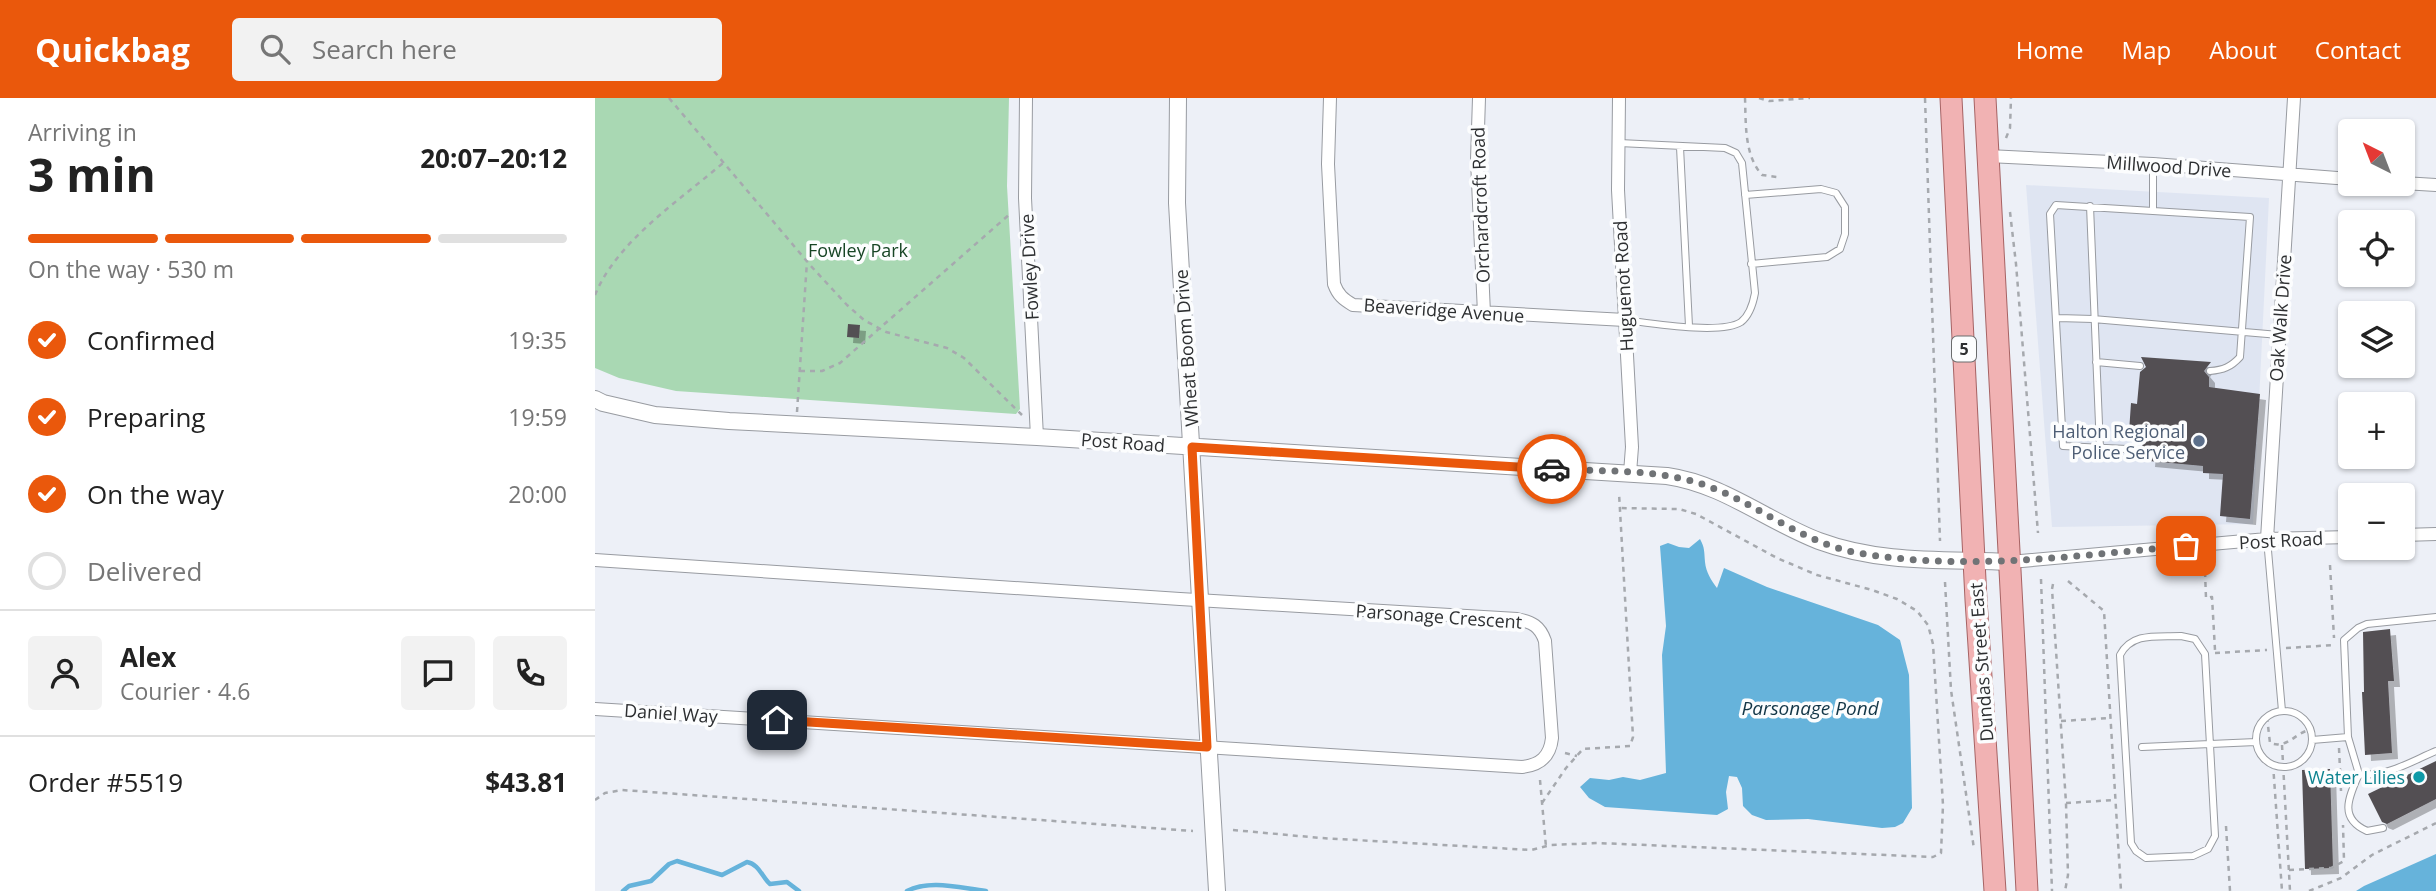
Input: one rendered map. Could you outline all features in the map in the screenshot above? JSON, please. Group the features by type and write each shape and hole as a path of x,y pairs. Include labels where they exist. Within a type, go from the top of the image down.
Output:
{"main road":[{"name":"Dundas Street East","path":"1951,98 1974,560 1996,891"},
{"name":"Dundas Street East","path":"1985,98 2027,891"}],"street":[{"name":"Fowley Drive","path":"1026,98 1025,198 1037,437"},
{"name":"Wheat Boom Drive","path":"1178,98 1177,203 1217,891"},
{"name":"Beaveridge Avenue","path":"1330,98 1328,164 1334,284 1337,293 1353,304 1625,320"},
{"name":"Orchardcroft Road","path":"1479,98 1477,160 1484,313"},
{"name":"Huguenot Road","path":"1619,98 1617,143 1632,447 1630,474"},
{"name":"Oak Walk Drive","path":"2267,539 2294,98"},
{"name":"Millwood Drive","path":"1988,156 2153,164 2338,178"},
{"path":"2415,184 2436,185"},
{"name":"Post Road","path":"595,399 655,415 1679,478 1711,487 1793,530 1857,553 1913,560 2010,562 2267,539 2338,537"},
{"path":"2415,535 2436,534"},
{"path":"595,560 1200,600"},
{"name":"Parsonage Crescent","path":"1200,600 1528,621 1539,628 1545,641 1552,738 1549,752 1538,764 1522,767 1207,747"},
{"name":"Daniel Way","path":"595,709 1207,747"}],"lane":[{"path":"1617,143 1725,148 1736,153 1742,163 1755,293 1745,318 1727,328 1625,320"},
{"path":"1680,147 1689,326"},
{"path":"2153,164 2153,210"},
{"path":"1745,195 1821,189 1836,193 1845,207 1845,234 1840,249 1827,257 1751,264"},
{"path":"2127,449 2063,446 2050,214 2056,205 2250,217 2241,357 2233,366 2210,371"},
{"path":"2090,206 2100,448"},
{"path":"2057,318 2280,335"},
{"path":"2096,362 2140,366"},
{"path":"2267,539 2282,711"},
{"path":"2383,828 2367,831 2359,828 2349,813 2350,796 2359,774 2348,737 2344,640 2367,624 2436,617"},
{"path":"2181,636 2195,639 2205,653 2215,836 2208,849 2193,856 2146,858 2131,843 2120,655 2126,644 2141,638 2181,636"},
{"path":"2282,711 2302,718 2310,730 2312,740 2303,759 2283,767 2273,764 2261,755 2256,742 2258,728 2267,717 2282,711"},
{"path":"2312,740 2348,737"},
{"path":"2142,747 2256,742"},
{"path":"2359,774 2372,776 2436,751"}],"path":[{"path":"669,98 846,305 863,320 881,329 947,348 964,358 1022,415"},
{"path":"1745,98 1748,146 1754,163 1764,176 1777,177"},
{"path":"1759,98 1769,101 1810,98"},
{"path":"1925,98 1940,541"},
{"path":"2006,138 2010,128 2011,98"},
{"path":"595,295 620,254 636,237 723,163"},
{"path":"2009,204 2038,533"},
{"path":"800,371 822,371 841,363 1011,213"},
{"path":"795,424 807,261"},
{"path":"1542,803 1583,750 1630,746 1633,737 1619,493"},
{"path":"1233,830 1531,850 1546,846 1642,843 1933,858 1941,853 1943,805 1933,644 1928,625 1917,611 1897,599 1817,575 1777,558 1696,514 1679,509 1619,508"},
{"path":"2204,572 2206,598 2212,597 2215,653"},
{"path":"2041,579 2052,891"},
{"path":"2068,581 2104,611 2121,891"},
{"path":"1945,582 1951,690 1975,856"},
{"path":"2053,584 2066,803 2068,875 2065,891"},
{"path":"2283,649 2335,645"},
{"path":"2205,653 2267,650"},
{"path":"2267,717 2270,743 2274,746 2282,745 2310,730"},
{"path":"2061,721 2110,718"},
{"path":"2273,764 2283,891 2290,890 2282,745"},
{"path":"2339,745 2341,796"},
{"path":"1565,753 1577,756"},
{"path":"1539,780 1546,846"},
{"path":"595,800 605,793 622,789 1193,831"},
{"path":"2066,803 2115,800"},
{"path":"2289,870 2331,868 2344,860 2343,822"},
{"path":"2309,891 2341,878 2372,855 2436,823"},
{"path":"2272,877 2281,876"}],"shaded area":[{"path":"2026,185 2269,198 2253,524 2052,527"}],"green space":[{"name":"Fowley Park","path":"595,98 1009,98 1007,186 1020,409 1016,414 676,391 619,378 595,368"}],"water":[{"name":"Parsonage Pond","path":"1700,539 1704,548 1706,569 1717,588 1724,568 1767,587 1878,625 1900,640 1909,675 1912,808 1903,823 1882,828 1808,819 1766,820 1752,815 1743,806 1742,788 1737,777 1729,776 1726,792 1728,809 1717,815 1605,807 1589,798 1580,787 1590,778 1609,780 1623,777 1640,780 1666,773 1662,655 1666,626 1660,546 1668,543 1689,548"},
{"path":"2436,854 2436,891 2356,891 2364,886"}],"building":[{"path":"848,324 860,325 859,338 847,337"},
{"name":"Halton Regional Police Service","path":"2141,357 2211,362 2204,371 2209,377 2209,387 2260,394 2250,519 2220,516 2223,474 2203,473 2203,466 2149,461 2150,450 2142,449 2143,433 2129,432 2131,403 2137,404 2140,372 2146,367"},
{"path":"2390,629 2394,681 2388,681 2392,753 2365,755 2363,632"},
{"name":"Water Lilies","path":"2436,761 2436,799 2387,824 2382,822 2368,794"},
{"path":"2330,769 2333,868 2305,869 2302,770"}],"waterway":[{"path":"623,891 629,886 651,881 669,864 677,861 722,875 747,862 757,868 770,884 787,882 799,891"},
{"path":"907,891 935,885 986,891"}],"way so far":[{"path":"1552,469 1688,480 1711,487 1793,530 1835,547 1857,553 1913,560 2010,562 2186,546"}],"place":[{"name":"Halton Regional Police Service","path":"2199,441"},
{"name":"Water Lilies","path":"2419,777"}],"route":[{"path":"777,720 1207,747 1192,447 1552,469"}]}
